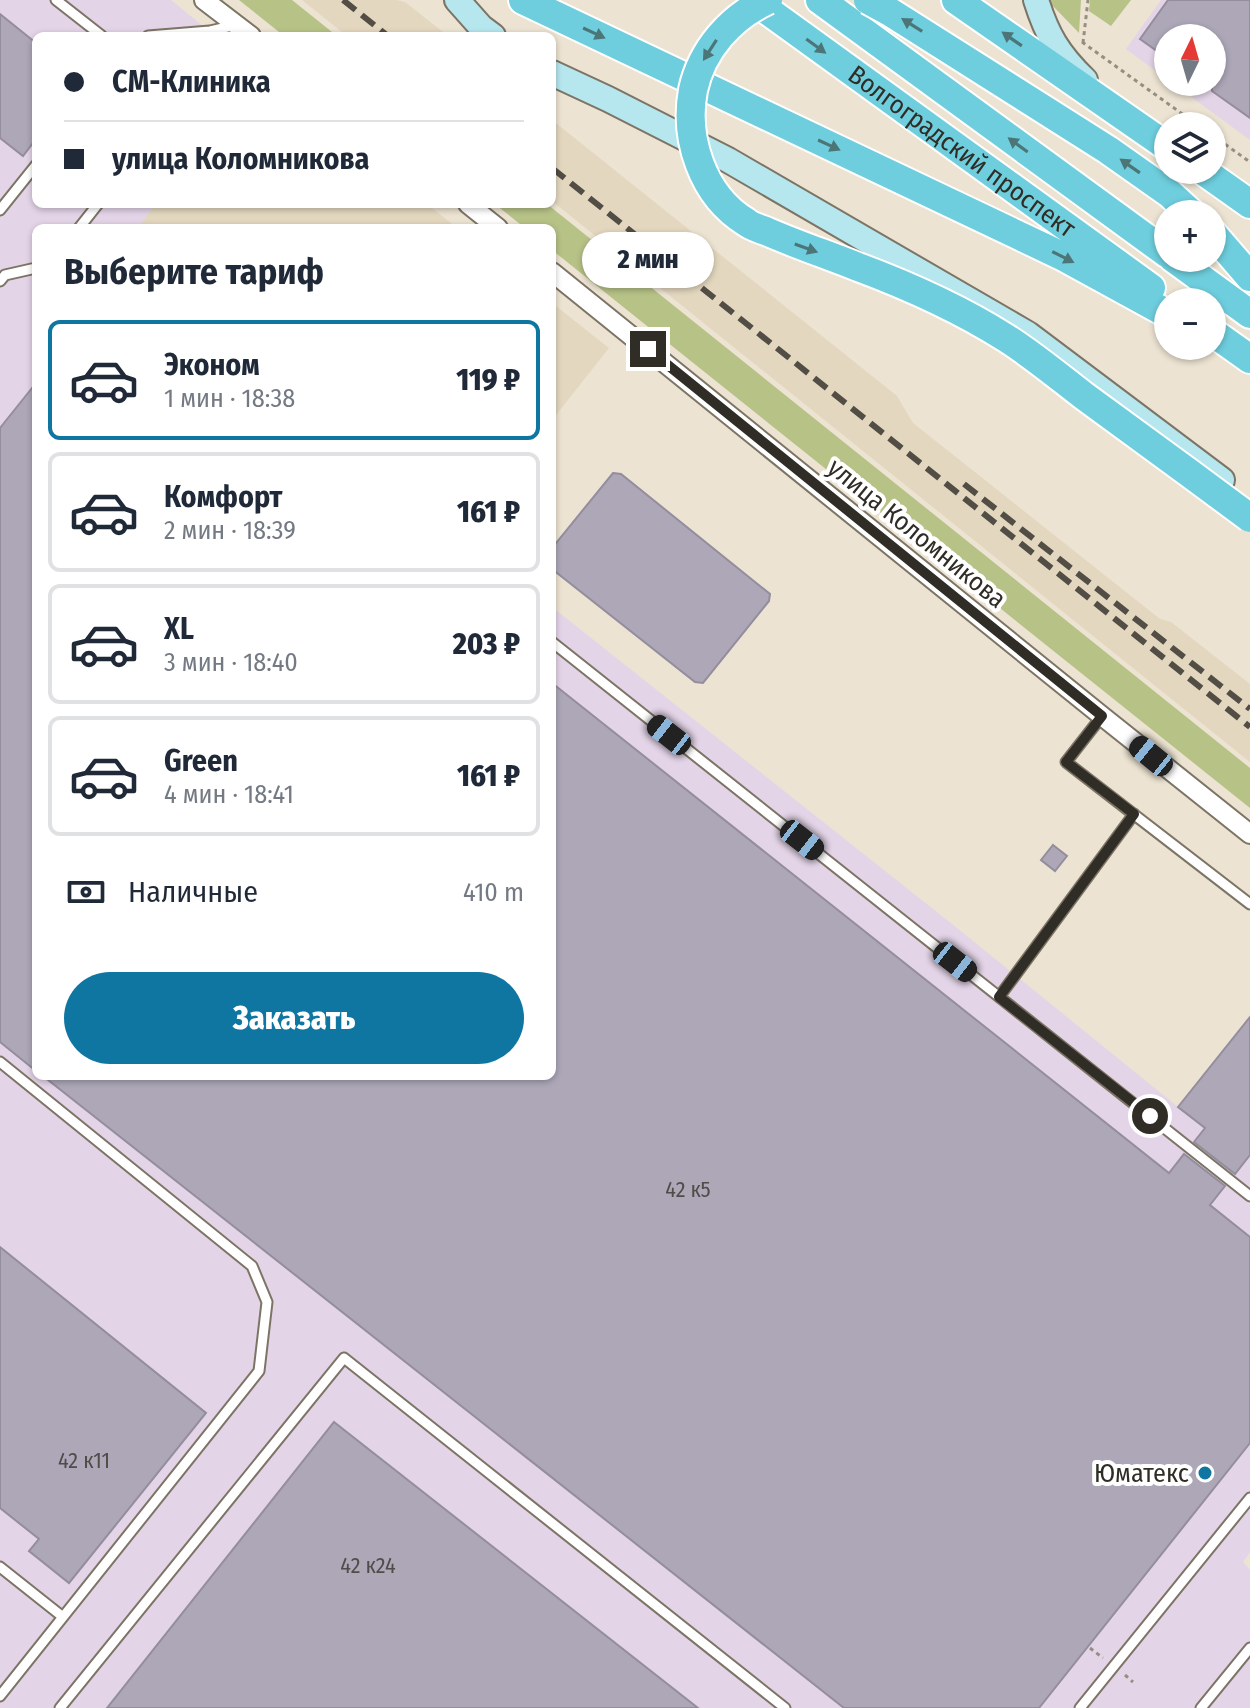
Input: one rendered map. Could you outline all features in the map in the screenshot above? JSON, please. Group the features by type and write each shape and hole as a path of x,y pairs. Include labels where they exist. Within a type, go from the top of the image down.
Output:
{"main road":[{"path":"457,0 488,32"},
{"path":"523,0 1062,256 1154,306"},
{"name":"Волгоградский проспект","path":"753,0 1154,290"},
{"path":"768,0 725,29 703,62 695,81 691,111 692,141 706,178 730,210 746,222 795,244 933,298 1006,338 1250,518"},
{"name":"Волгоградский проспект","path":"820,0 1154,244"},
{"path":"868,0 875,24 902,60"},
{"path":"868,0 1108,150 1177,200"},
{"path":"956,0 1154,137"},
{"path":"1036,0 1046,29 1065,61 1101,96 1154,131"},
{"path":"556,75 728,160 1028,334 1250,501"},
{"path":"1226,177 1250,193"},
{"path":"1222,184 1250,204"},
{"path":"1226,249 1250,277"},
{"path":"1192,272 1250,314"},
{"path":"1226,342 1249,358"},
{"path":"1226,346 1249,358"}],"street":[{"path":"204,0 238,32"},
{"path":"473,208 493,224"},
{"name":"улица Коломникова","path":"556,275 1250,834"}],"lane":[{"path":"56,0 97,32"},
{"path":"198,32 238,32"},
{"path":"0,210 32,170"},
{"path":"82,224 95,208"},
{"path":"0,281 5,275 32,269"},
{"path":"556,645 1250,1196"},
{"path":"1102,716 1066,762 1250,904"},
{"path":"999,997 1134,814"},
{"path":"0,1062 252,1266 267,1302 259,1371 0,1696"},
{"path":"60,1708 344,1358 785,1708"},
{"path":"1080,1708 1250,1498"},
{"path":"0,1567 63,1617"},
{"path":"1201,1708 1250,1648"}],"path":[{"path":"1088,0 1083,43 1179,112"},
{"path":"1226,145 1250,162"}],"shaded area":[{"path":"0,0 171,0 210,32 32,32 32,208 152,208 141,224 32,224 32,1080 556,1080 556,610 1178,1107 1250,1017 1250,1552 1243,1562 1250,1570 1250,1708 0,1708"},
{"path":"302,0 405,2 443,32 342,32"},
{"path":"1161,0 1250,0 1250,140 1226,122 1226,112 1212,112 1190,96 1226,96 1226,24 1154,24 1154,70 1126,49"},
{"path":"556,123 897,396 913,423 1160,619 1171,622 1250,684 1250,762 556,204"},
{"path":"152,208 432,208 452,224 141,224"},
{"path":"556,306 609,348 556,415"}],"green space":[{"path":"239,0 292,0 332,32 279,32"},
{"path":"1050,0 1081,0 1079,33 1051,4"},
{"path":"1090,0 1131,0 1111,26 1089,11"},
{"path":"500,208 552,208 1250,768 1250,808 556,253 556,224 520,224"}],"building":[{"path":"1168,0 1250,0 1250,118 1219,96 1226,96 1226,24 1154,24 1154,49 1140,39"},
{"path":"0,14 32,40 32,144 23,156 0,138"},
{"path":"32,388 32,1068 0,1042 0,428"},
{"path":"613,473 621,474 770,594 769,601 703,683 695,682 556,572 556,543"},
{"path":"556,686 1169,1173 1184,1154 1225,1186 1210,1205 1250,1237 1250,1443 1039,1708 844,1708 48,1080 556,1080"},
{"path":"1053,845 1067,856 1055,871 1041,860"},
{"path":"1250,1017 1250,1155 1235,1174 1194,1142 1205,1128 1178,1107"},
{"path":"0,1247 206,1413 69,1583 29,1551 39,1539 0,1508"},
{"path":"334,1422 698,1708 107,1708"}],"railway":[{"path":"343,0 383,32"},
{"path":"556,171 1250,727"},
{"path":"964,484 1250,709"}],"place":[{"name":"Юматекс","path":"1205,1473"}],"route":[{"path":"648,349 1102,716 1066,762 1134,814 999,997 1150,1116"}]}
